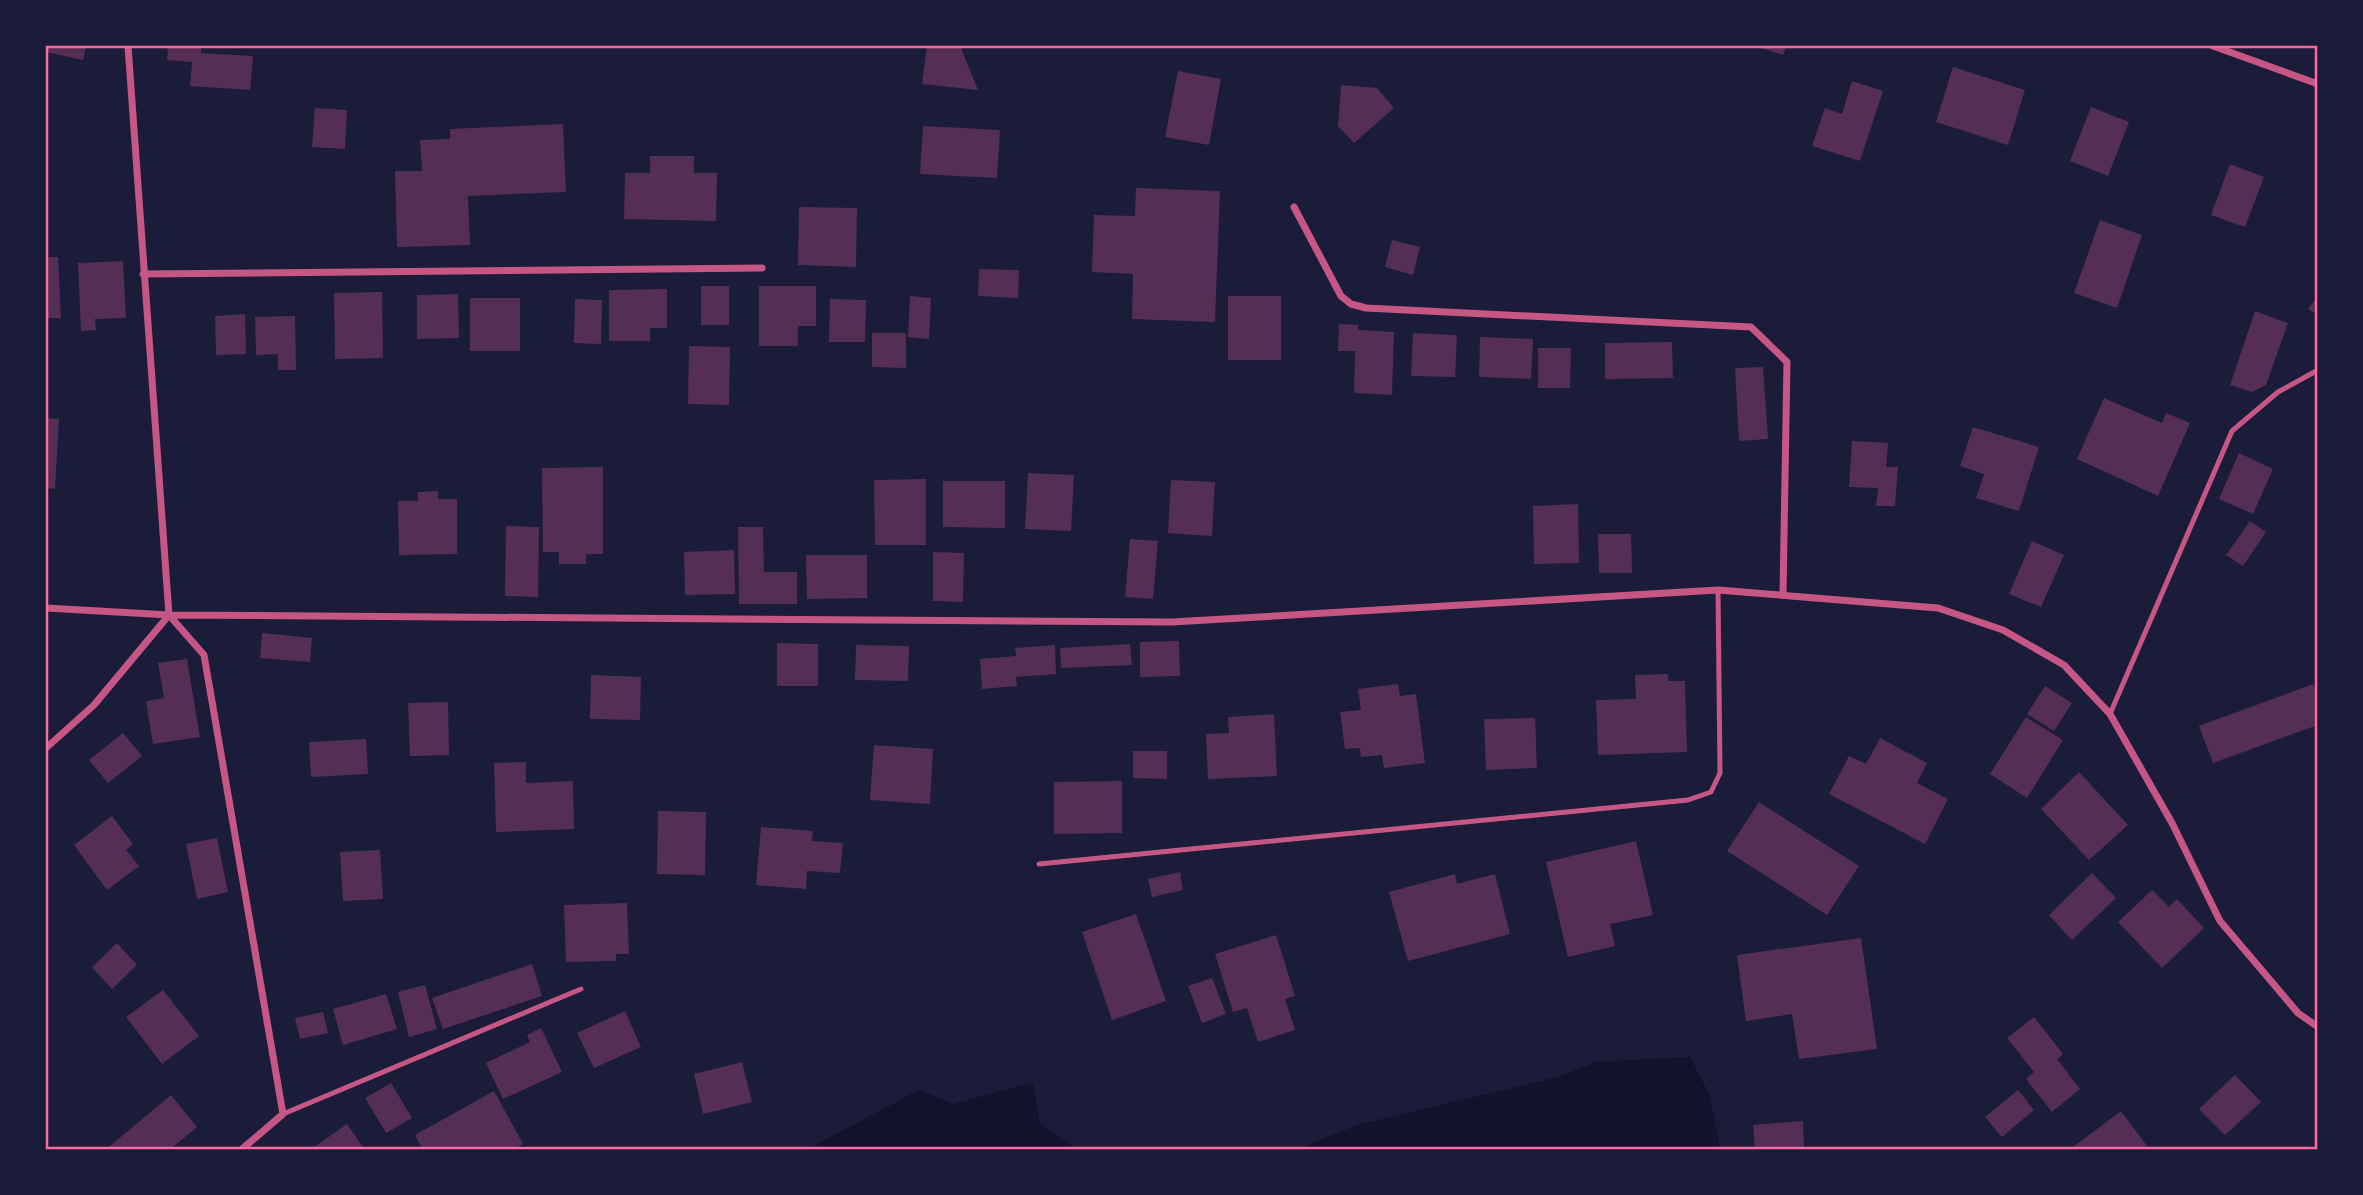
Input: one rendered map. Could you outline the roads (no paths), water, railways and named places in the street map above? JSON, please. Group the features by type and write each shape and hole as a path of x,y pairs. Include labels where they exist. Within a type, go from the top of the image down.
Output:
{"street":[{"path":"128,46 169,615 204,655 283,1114 242,1150"},
{"path":"2213,46 2318,84"},
{"path":"1294,207 1340,296 1366,308 1751,327 1787,362 1783,594"},
{"path":"143,274 762,268"},
{"path":"46,608 169,615 1172,622 1718,590 1938,608 2003,630 2063,665 2110,714 2172,823 2220,921 2298,1013 2318,1027"},
{"path":"46,748 94,705 169,615"}],"lane":[{"path":"2110,714 2232,431 2278,391 2318,370"},
{"path":"1039,864 1688,800 1711,792 1720,773 1718,590"},
{"path":"283,1114 581,989"}]}
